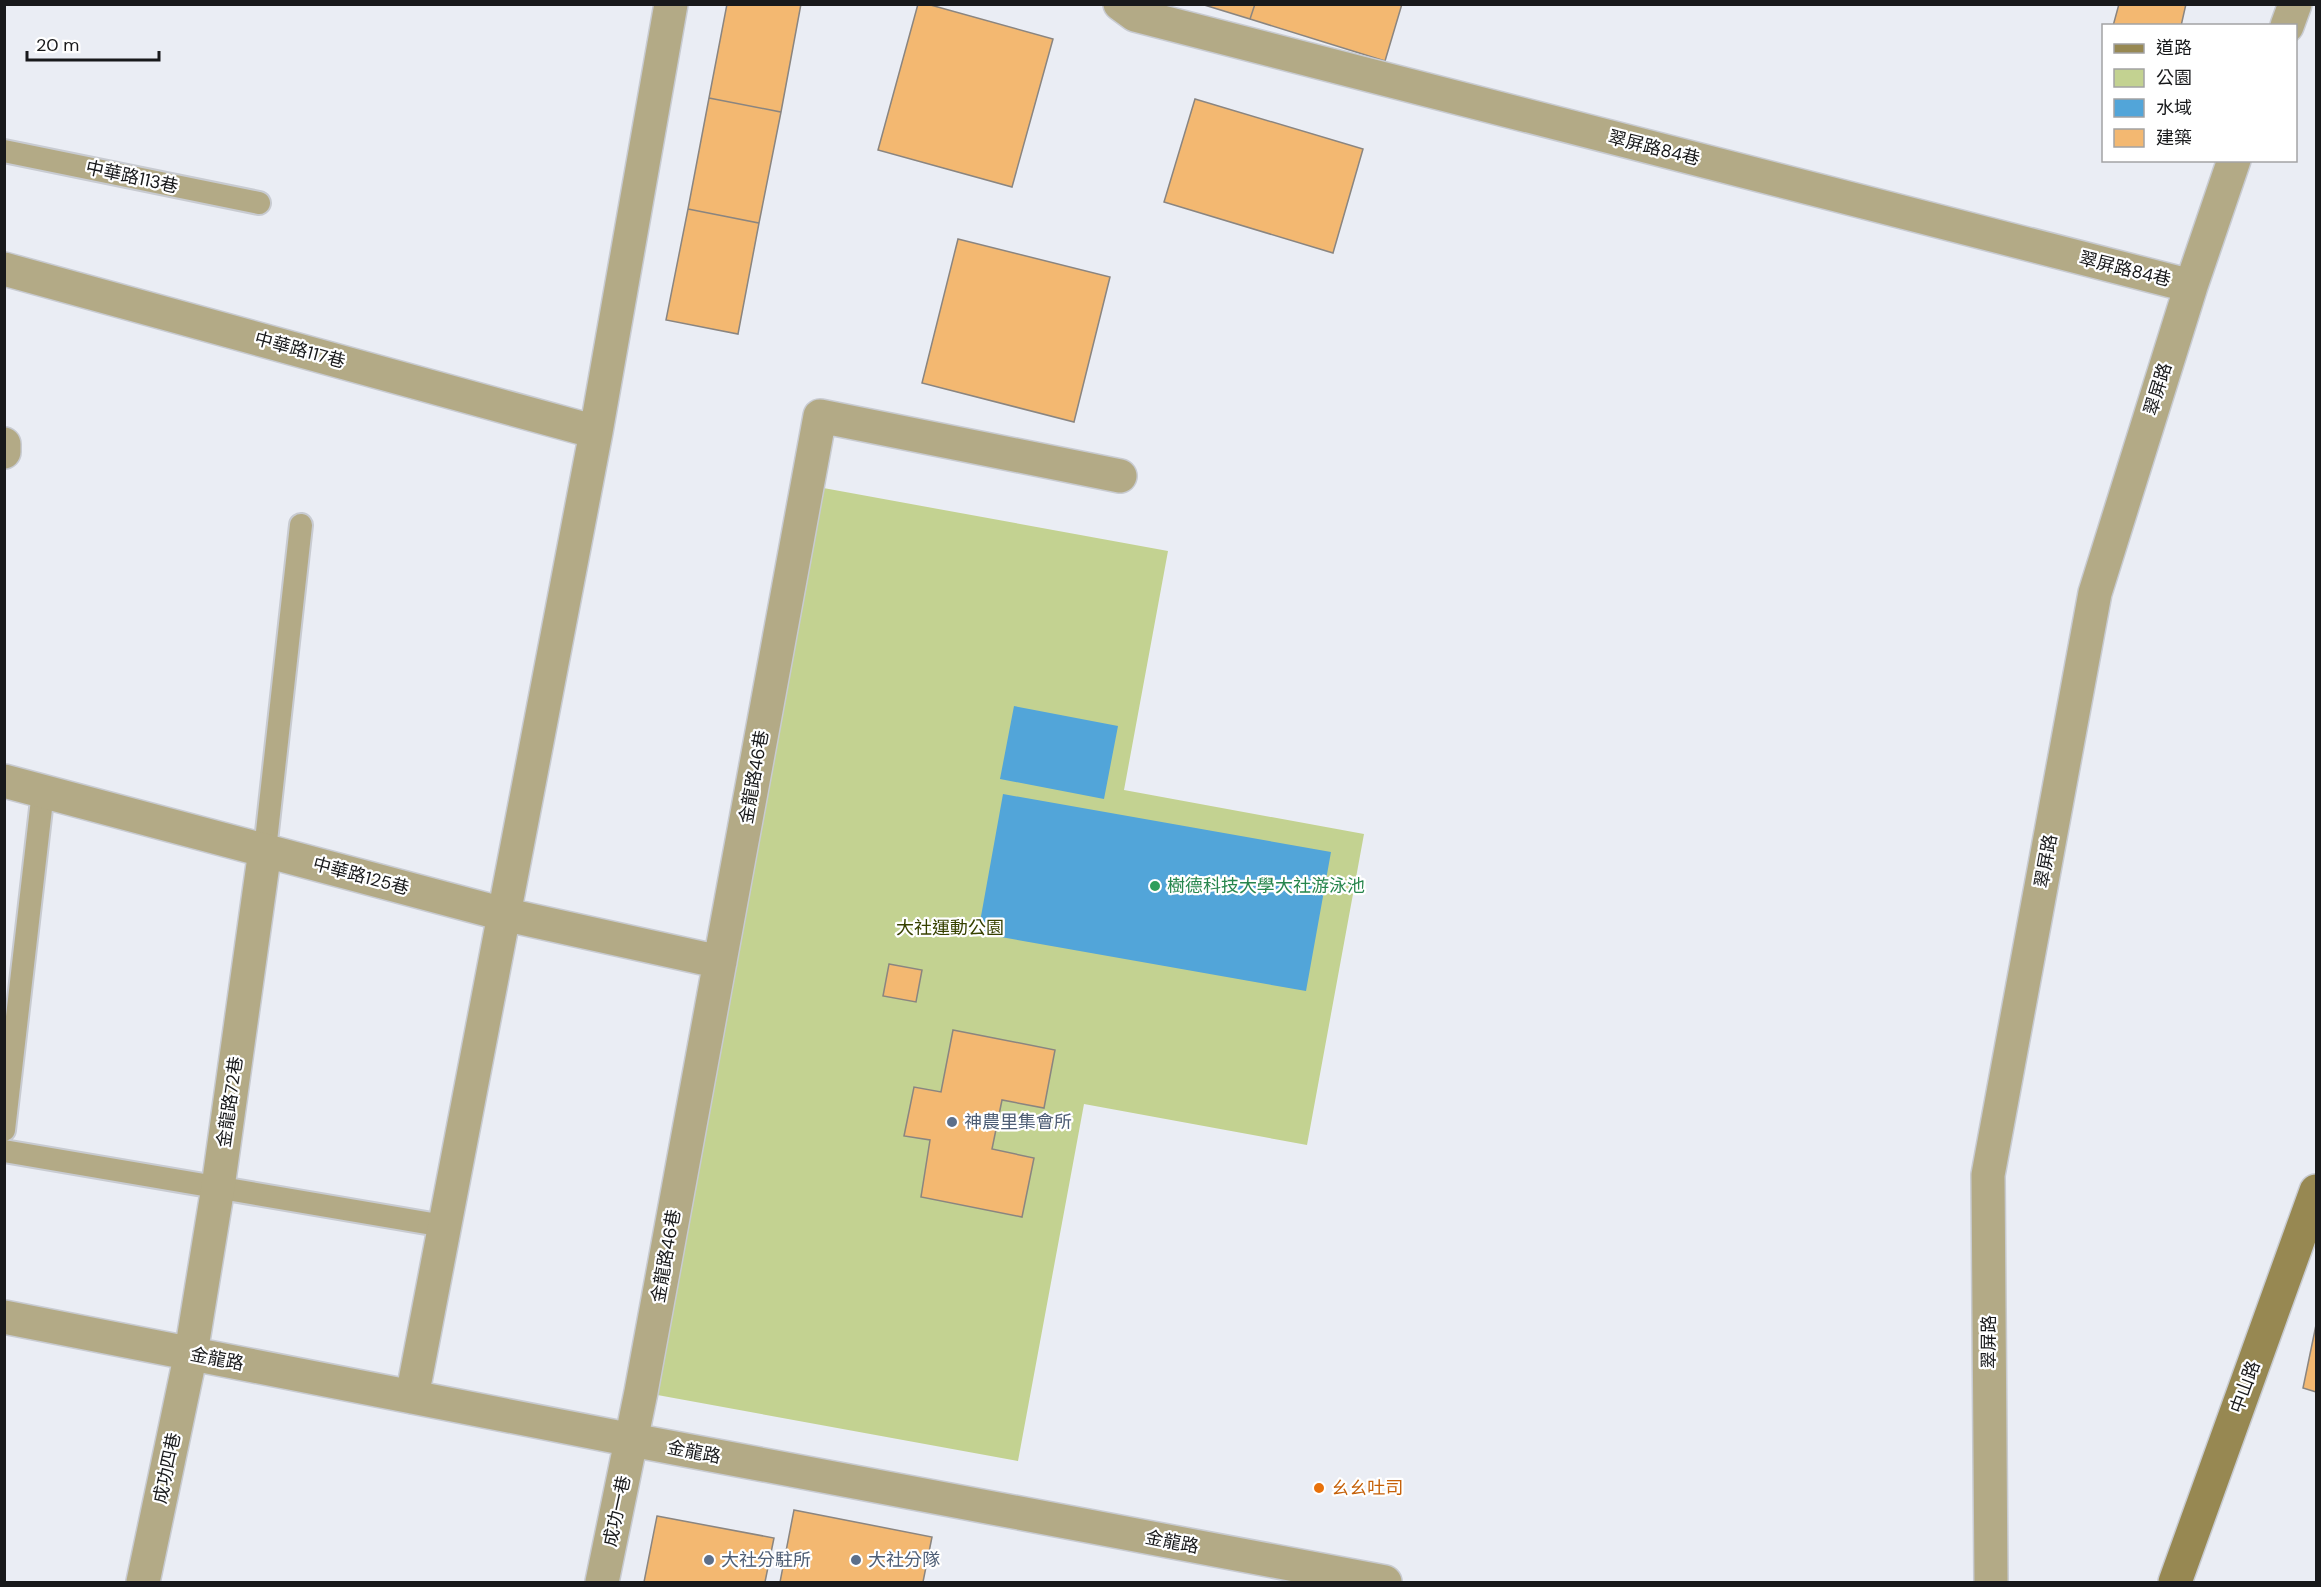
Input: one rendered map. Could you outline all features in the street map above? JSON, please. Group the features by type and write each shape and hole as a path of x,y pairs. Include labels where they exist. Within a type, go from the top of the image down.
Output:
{"main road":[{"name":"中山路","path":"2175,1582 2316,1191"}],"street":[{"path":"412,1397 596,432 671,4"},
{"name":"翠屏路84巷","path":"1120,4 1136,15 2190,286"},
{"path":"2288,24 2295,4"},
{"name":"翠屏路","path":"1991,1582 1988,1175 2095,593 2190,286 2233,162"},
{"name":"中華路117巷","path":"4,269 596,432"},
{"name":"金龍路46巷","path":"632,1440 820,416 1120,476"},
{"path":"4,444 4,452"},
{"name":"中華路125巷","path":"4,781 503,914 720,962"},
{"name":"金龍路72巷","path":"191,1353 218,1187 265,850"},
{"name":"金龍路","path":"4,1317 632,1440 1385,1582"},
{"name":"成功四巷","path":"143,1582 191,1353"},
{"name":"成功一巷","path":"602,1582 632,1440"}],"lane":[{"name":"中華路113巷","path":"4,151 259,203"},
{"path":"265,850 301,525"},
{"path":"4,1130 43,791"},
{"path":"4,1151 444,1226"}],"green space":[{"name":"大社運動公園","path":"807,485 1168,551 1124,790 1364,834 1307,1145 1084,1104 1018,1461 641,1392"}],"water":[{"path":"1014,706 1118,726 1104,799 1000,779"},
{"path":"1003,794 1331,852 1306,991 978,933"}],"building":[{"path":"727,4 801,4 781,112 709,98"},
{"path":"918,4 927,4 1053,39 1012,187 878,150"},
{"path":"1201,4 1255,4 1250,19"},
{"path":"1255,4 1402,4 1385,61 1250,19"},
{"path":"2119,4 2186,4 2181,24 2114,24"},
{"path":"709,98 781,112 759,223 688,209"},
{"path":"1195,99 1363,149 1333,253 1164,202"},
{"path":"688,209 759,223 738,334 666,320"},
{"path":"958,239 1110,277 1074,422 922,383"},
{"path":"889,964 922,970 916,1002 883,996"},
{"name":"神農里集會所","path":"953,1030 1055,1050 1044,1108 1002,1100 992,1149 1034,1158 1022,1217 921,1197 930,1140 904,1136 914,1087 941,1092"},
{"path":"2316,1325 2316,1392 2303,1388"},
{"name":"大社分隊","path":"794,1510 932,1537 923,1582 780,1582"},
{"name":"大社分駐所","path":"657,1516 774,1538 765,1582 644,1582"}],"place":[{"name":"樹德科技大學大社游泳池","path":"1155,886"},
{"name":"神農里集會所","path":"952,1122"},
{"name":"ㄠㄠ吐司","path":"1319,1488"},
{"name":"大社分駐所","path":"709,1560"},
{"name":"大社分隊","path":"856,1560"}]}
